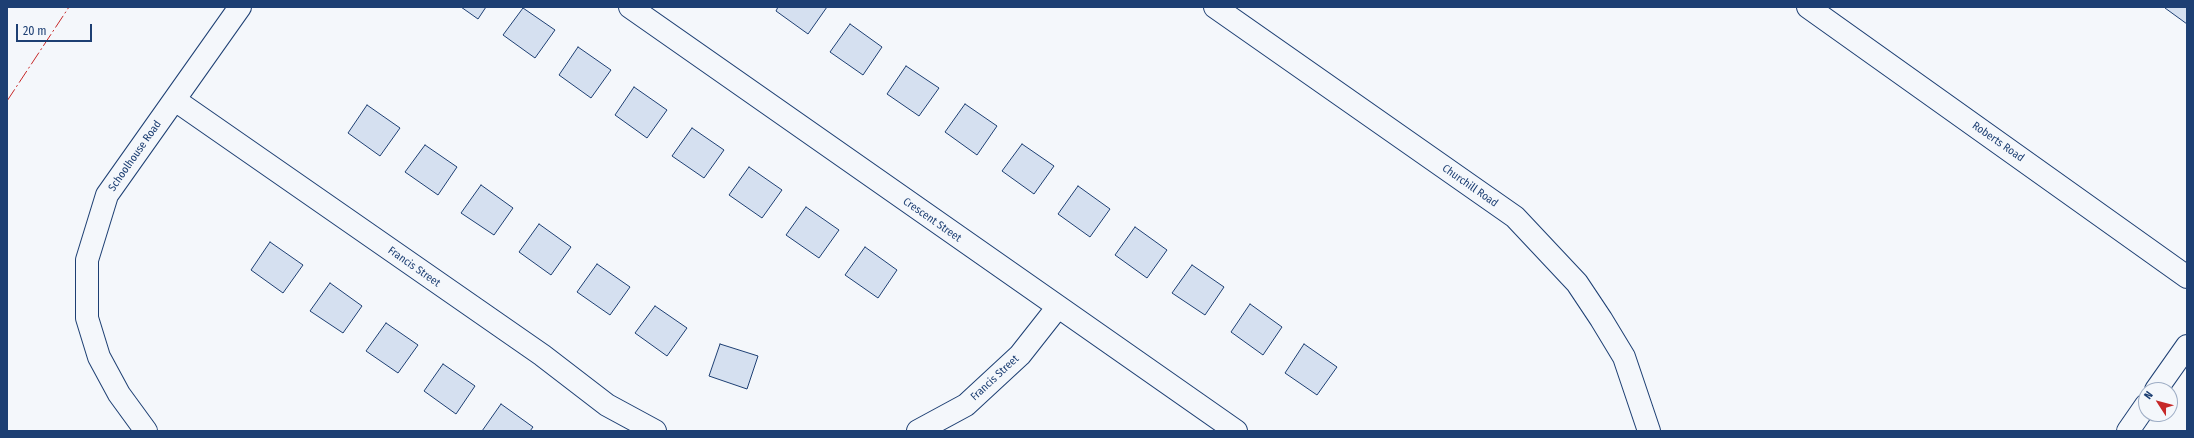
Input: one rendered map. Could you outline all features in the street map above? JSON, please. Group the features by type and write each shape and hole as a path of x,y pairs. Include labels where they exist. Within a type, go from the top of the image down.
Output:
{"street":[{"name":"Schoolhouse Road","path":"146,431 119,394 99,357 87,318 87,260 107,195 240,7"},
{"name":"Crescent Street","path":"630,7 1057,308 1236,431"},
{"name":"Churchill Road","path":"1215,7 1515,217 1577,283 1601,319 1624,357 1649,431"},
{"name":"Roberts Road","path":"1808,7 1834,14 2187,277"},
{"name":"Francis Street","path":"175,100 542,355 607,405 655,431"},
{"name":"Francis Street","path":"918,431 966,405 1020,355 1057,308"},
{"path":"2162,382 2187,346"},
{"path":"2128,431 2138,417"}],"building":[{"path":"461,7 486,7 478,19"},
{"path":"778,7 827,7 808,34 776,11"},
{"path":"2187,7 2187,24 2165,8"},
{"path":"523,8 555,30 535,58 503,35"},
{"path":"850,24 882,47 863,75 830,52"},
{"path":"578,47 611,70 591,98 559,75"},
{"path":"906,66 939,88 919,116 887,94"},
{"path":"634,87 667,110 647,138 615,115"},
{"path":"965,104 997,126 977,155 945,132"},
{"path":"367,105 400,128 380,156 348,133"},
{"path":"692,128 724,150 704,178 672,156"},
{"path":"1022,144 1054,166 1034,194 1002,171"},
{"path":"425,145 457,167 438,195 405,172"},
{"path":"749,167 782,190 762,218 729,195"},
{"path":"481,185 513,208 494,235 461,213"},
{"path":"1078,186 1110,209 1090,237 1058,214"},
{"path":"806,207 839,230 819,258 786,235"},
{"path":"539,224 571,247 551,275 519,252"},
{"path":"1135,227 1167,250 1147,278 1115,255"},
{"path":"270,242 303,265 283,293 251,270"},
{"path":"865,247 897,270 878,298 845,275"},
{"path":"597,264 630,287 610,315 577,292"},
{"path":"1192,265 1224,287 1205,315 1172,293"},
{"path":"330,283 362,306 343,333 310,311"},
{"path":"1250,304 1282,327 1263,355 1231,332"},
{"path":"655,306 687,328 667,356 635,333"},
{"path":"386,323 418,345 398,373 366,351"},
{"path":"720,344 758,356 747,389 709,376"},
{"path":"1304,344 1337,367 1317,395 1285,373"},
{"path":"443,364 475,386 456,414 424,391"},
{"path":"501,404 533,427 530,431 482,431"}],"power":[{"path":"7,101 69,7"}]}
